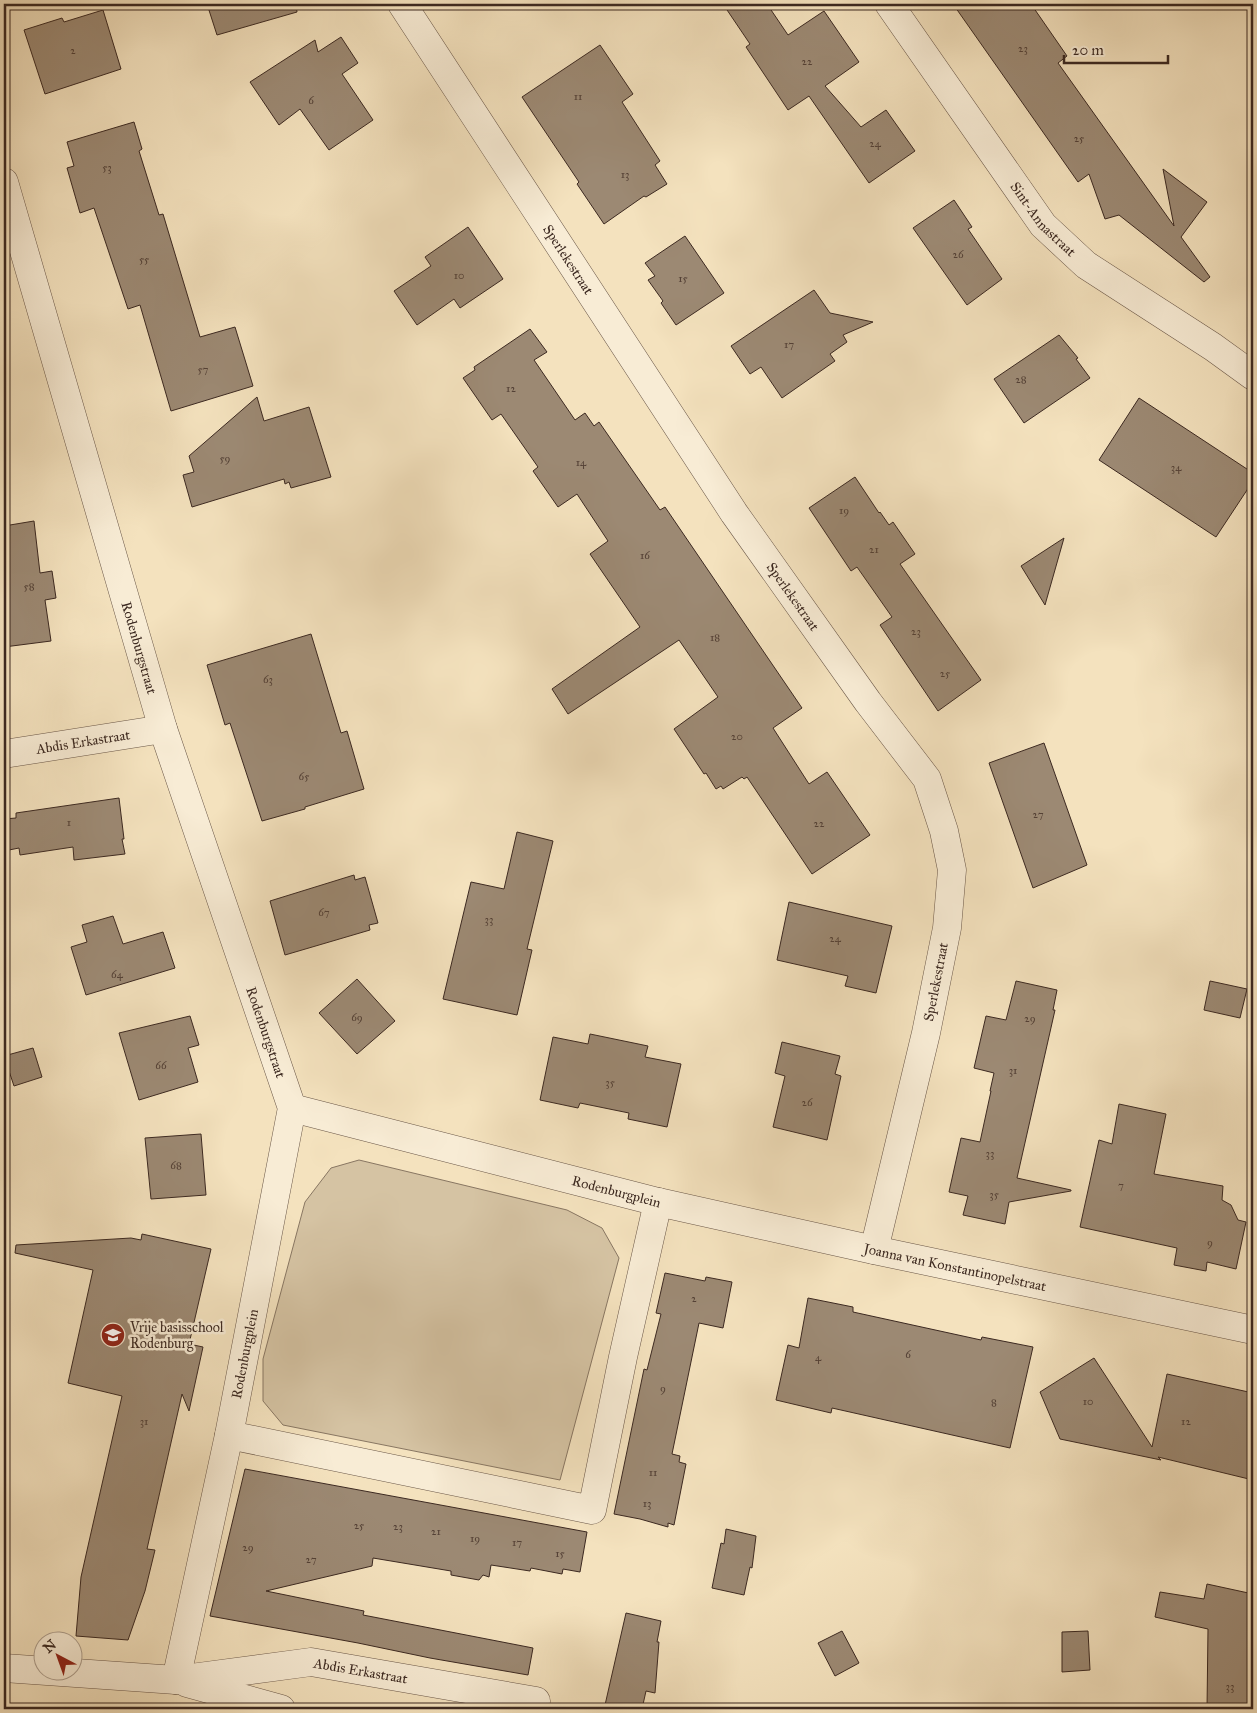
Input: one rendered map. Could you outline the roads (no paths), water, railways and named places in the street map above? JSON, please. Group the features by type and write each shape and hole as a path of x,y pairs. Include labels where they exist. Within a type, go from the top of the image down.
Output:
{"street":[{"name":"Sperlekestraat","path":"402,4 734,513 868,702 927,778 944,831 952,870 947,928 926,1033 874,1250"},
{"name":"Sint-Annastraat","path":"889,4 1043,225 1086,266 1212,347 1253,376"},
{"name":"Rodenburgstraat","path":"4,182 163,729 292,1108"},
{"name":"Abdis Erkastraat","path":"4,754 163,729"},
{"name":"Rodenburgplein","path":"176,1680 229,1435 292,1108 658,1202 623,1357 592,1510 229,1435"},
{"name":"Joanna van Konstantinopelstraat","path":"658,1202 1253,1330"},
{"name":"Abdis Erkastraat","path":"176,1680 310,1662 536,1701 534,1709"},
{"name":"Abdis Erkastraat","path":"4,1668 176,1680 281,1709"}],"place":[{"name":"Vrije basisschool Rodenburg","path":"113,1335"}]}
